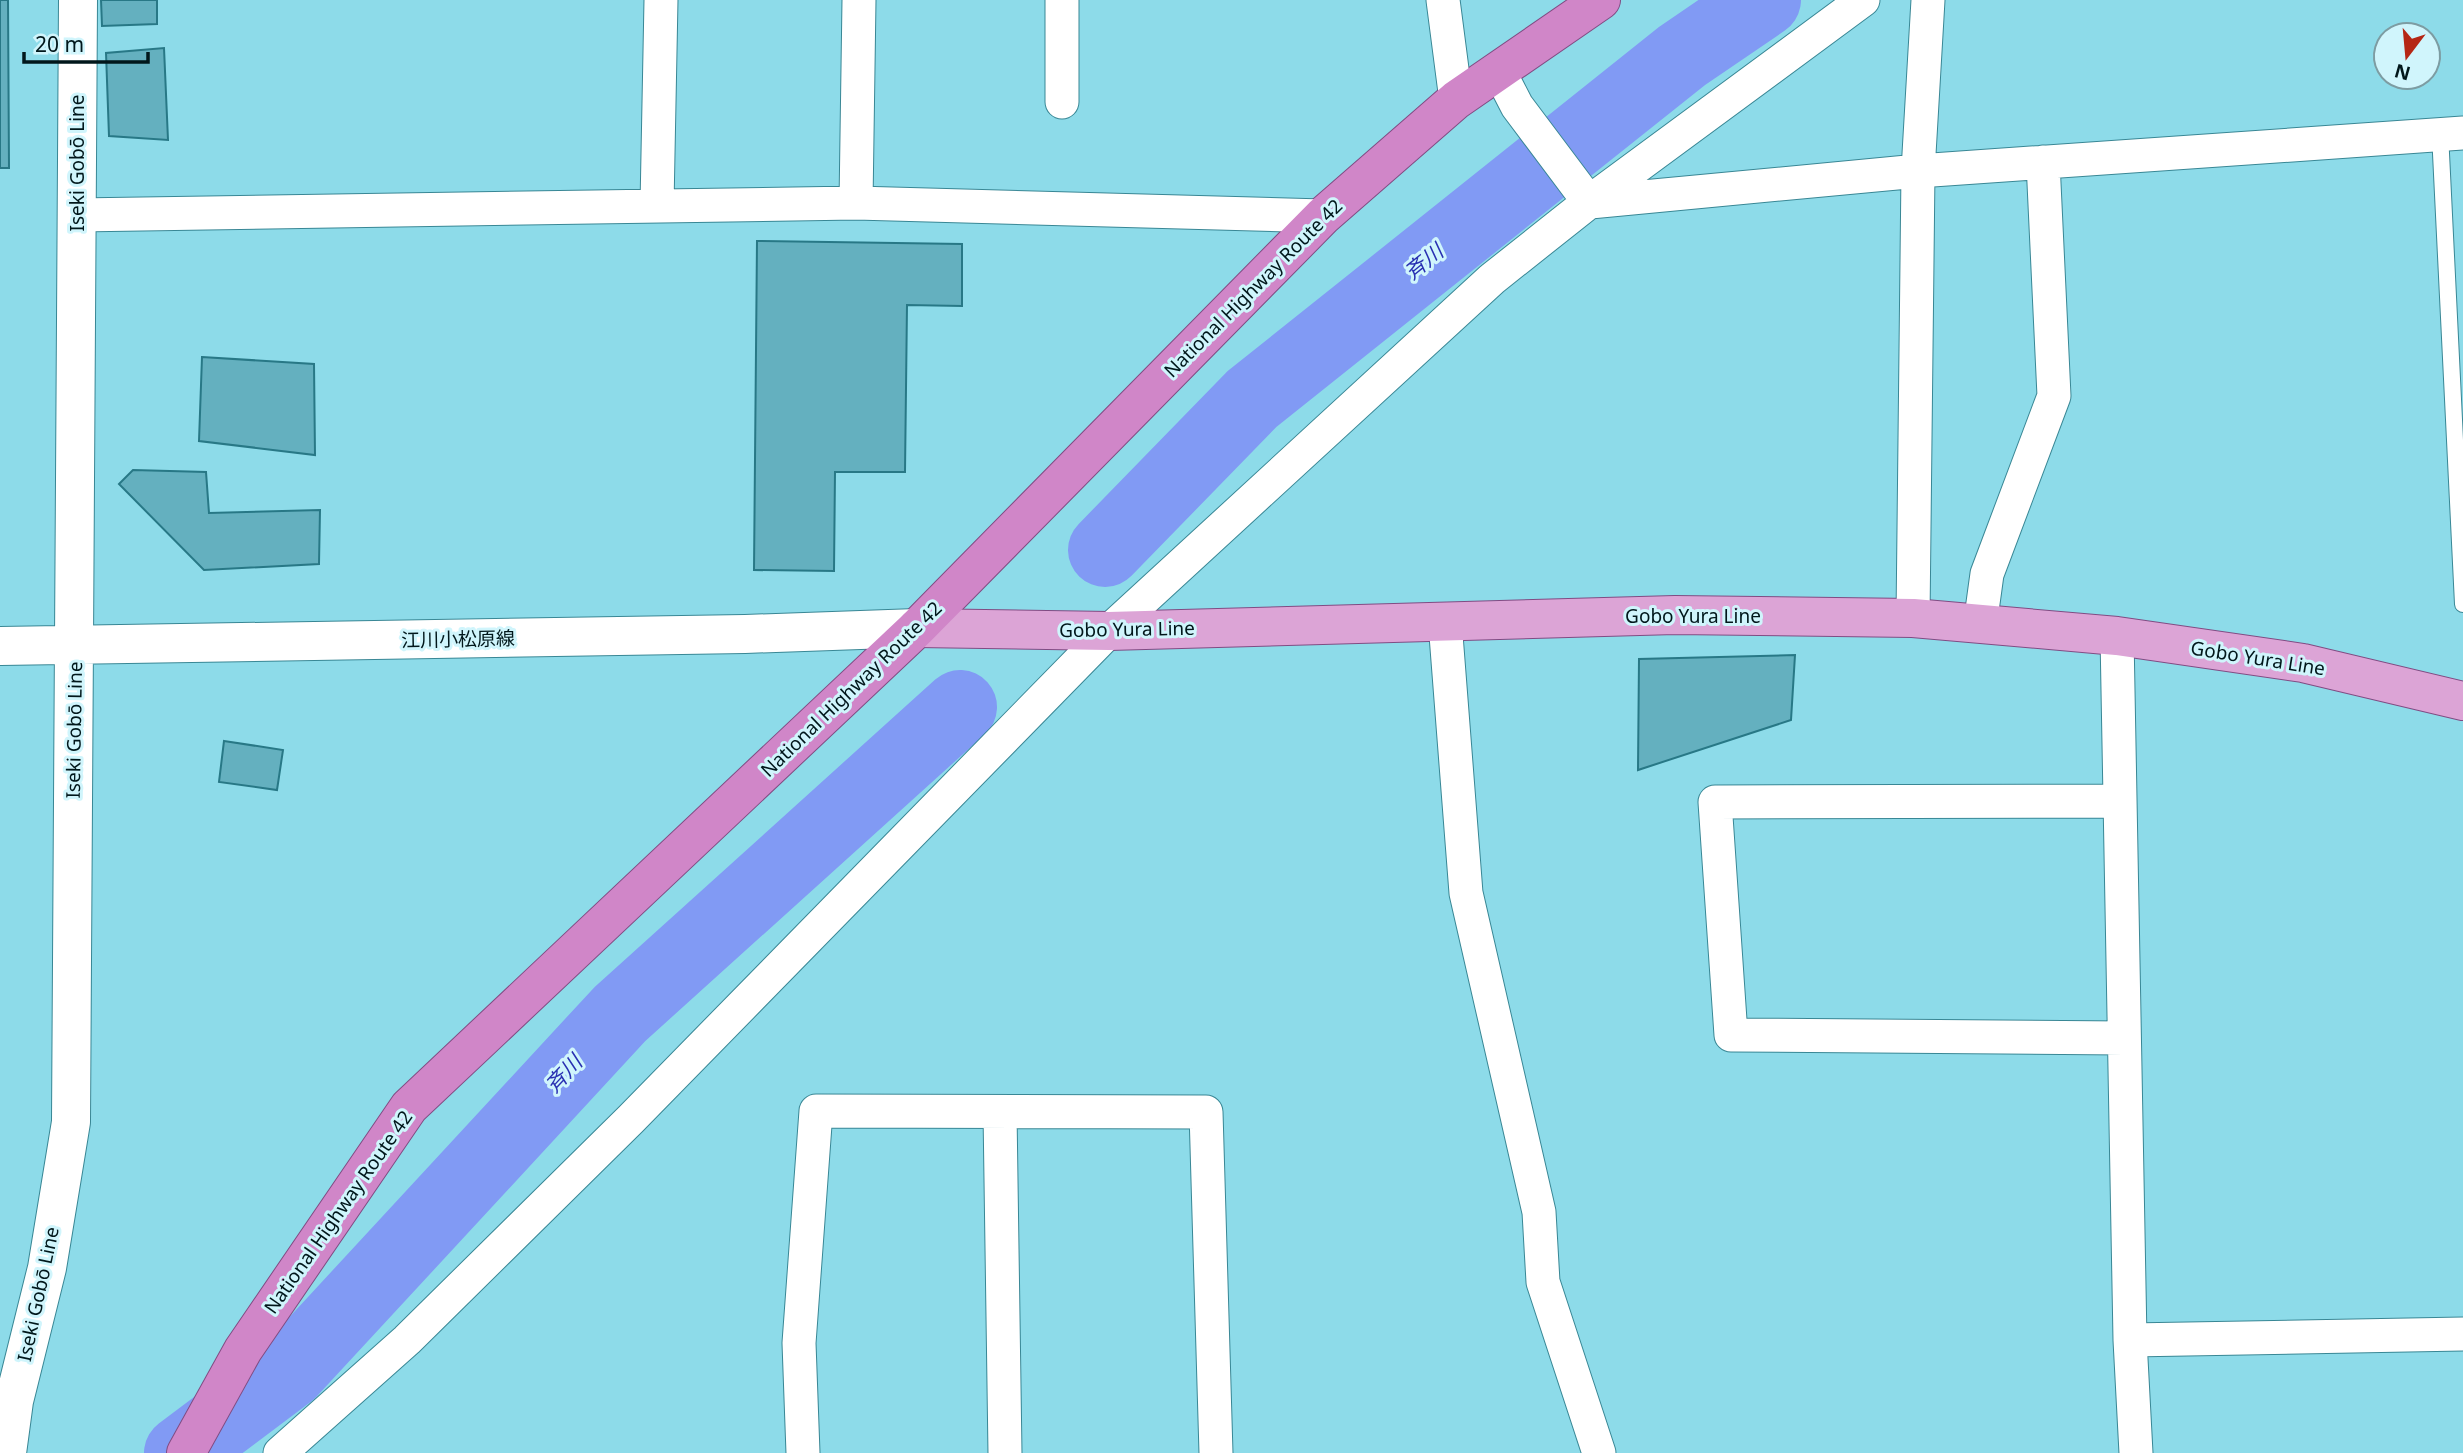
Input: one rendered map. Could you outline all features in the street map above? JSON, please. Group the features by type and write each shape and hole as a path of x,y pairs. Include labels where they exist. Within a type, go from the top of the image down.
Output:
{"highway":[{"name":"National Highway Route 42","path":"186,1453 243,1350 409,1107 917,628 1323,216 1456,100 1508,89 1601,0"}],"main road":[{"name":"Iseki Gobō Line","path":"7,1453 14,1401 47,1268 71,1122 78,0"},
{"name":"Gobo Yura Line","path":"917,628 1109,631 1675,615 1913,618 2117,636 2303,663 2463,702"},
{"name":"江川小松原線","path":"0,646 745,634 917,628"}],"street":[{"path":"657,205 661,0"},
{"path":"856,203 859,0"},
{"path":"1062,0 1062,102"},
{"path":"1443,0 1456,100"},
{"path":"280,1453 407,1340 631,1119 1109,631 1492,279 1589,202 1863,0"},
{"path":"1913,618 1918,171 1928,0"},
{"path":"1508,89 1589,202"},
{"path":"1589,202 1918,171 2451,133"},
{"path":"1980,625 1987,574 2054,396 2043,162"},
{"path":"77,215 856,203 1323,216"},
{"path":"1445,622 1466,893 1539,1212 1544,1282 1599,1453"},
{"path":"2117,636 2130,1340 2136,1453"},
{"path":"2119,801 1714,802 1731,1035 2124,1038"},
{"path":"803,1453 799,1343 816,1111 1206,1112 1216,1453"},
{"path":"1000,1112 1005,1453"},
{"path":"2130,1340 2463,1335"}],"lane":[{"path":"2451,133 2463,604"}],"building":[{"path":"0,0 8,0 9,168 0,168"},
{"path":"101,0 157,0 157,24 102,26"},
{"path":"164,48 168,140 109,136 106,53"},
{"path":"757,241 962,244 962,306 907,305 905,472 835,472 834,571 754,570"},
{"path":"202,357 314,364 315,455 199,441"},
{"path":"133,470 206,472 209,513 320,510 319,564 204,570 119,484"},
{"path":"1795,655 1791,720 1638,770 1639,659"},
{"path":"224,741 283,750 277,790 219,782"}],"waterway":[{"name":"斉川","path":"1105,550 1252,399 1682,56 1764,0"},
{"name":"斉川","path":"181,1453 289,1372 620,1014 960,707"}]}
